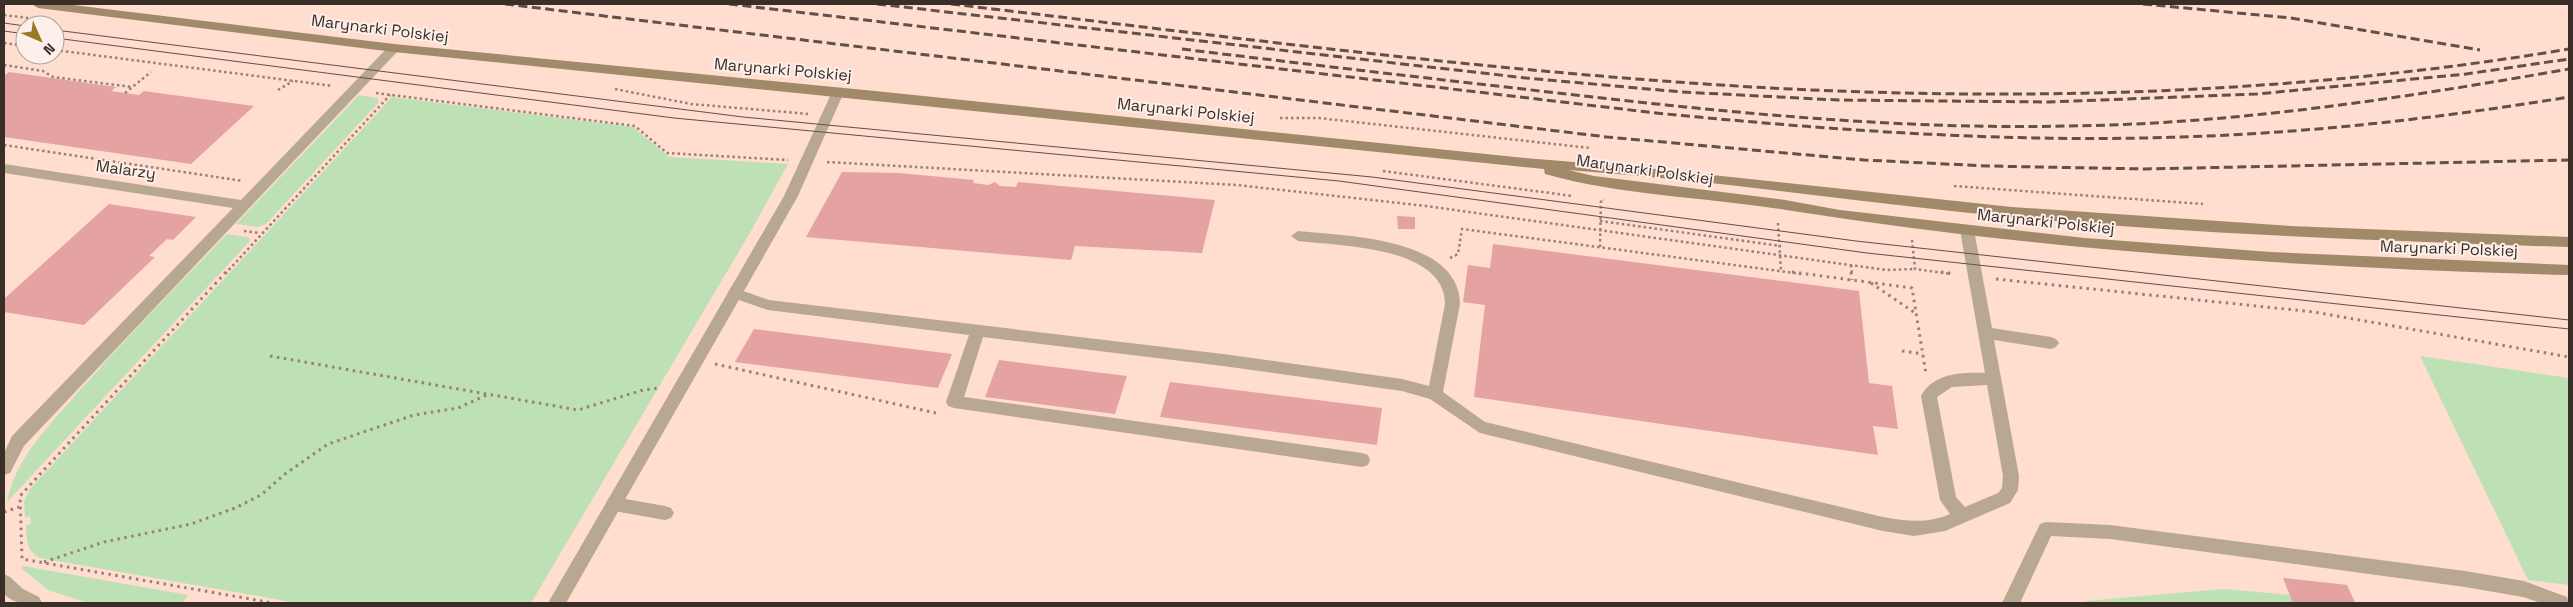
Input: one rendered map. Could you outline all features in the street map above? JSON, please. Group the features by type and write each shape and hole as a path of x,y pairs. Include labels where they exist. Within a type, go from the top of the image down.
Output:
{"main road":[{"name":"Marynarki Polskiej","path":"38,4 394,48 1525,163 1600,167 2011,212 2329,234 2569,242"},
{"name":"Marynarki Polskiej","path":"1525,163 1594,181 1785,205 1909,224 2085,243 2271,258 2569,270"},
{"path":"1962,206 1966,230"}],"street":[{"path":"4,468 18,441 394,48"},
{"path":"557,603 791,196 838,92"},
{"name":"Malarzy","path":"4,168 244,205"},
{"path":"735,293 768,305 1313,372 1402,385 1435,394 1480,427 1883,524 1914,529 1929,528 1996,503 2010,490 2012,476 1966,230"},
{"path":"1298,236 1401,251 1421,258 1441,273 1450,288 1452,298 1435,394"},
{"path":"978,330 954,402 1362,460"},
{"path":"1985,333 2051,343"},
{"path":"1962,516 1948,500 1930,396 1937,387 1953,381 1976,378 1994,379"},
{"path":"614,504 665,513"},
{"path":"2011,603 2046,529 2110,532 2465,579 2524,589 2561,603"},
{"path":"4,582 18,595 33,603"}],"path":[{"path":"65,51 294,80 340,88"},
{"path":"4,65 44,71 53,76 132,87"},
{"path":"125,93 150,72"},
{"path":"278,90 294,80"},
{"path":"374,92 635,126 667,152 1237,185 1426,206 1600,232 1886,270 1915,269 1975,277 2314,312 2569,357"},
{"path":"273,603 22,559 20,496 390,95"},
{"path":"4,145 250,182"},
{"path":"1383,171 1578,197"},
{"path":"1594,199 1601,200"},
{"path":"1600,247 1600,222 1781,246"},
{"path":"1780,223 1781,271"},
{"path":"1909,224 1915,269"},
{"path":"1450,258 1458,254 1462,230 1912,288 1925,364"},
{"path":"1851,265 1852,280"},
{"path":"1870,282 1916,314"},
{"path":"1902,351 1923,354"},
{"path":"270,356 578,410 643,390 663,388"},
{"path":"717,364 938,413"},
{"path":"42,563 104,542 191,524 236,508 261,495 285,474 328,444 414,415 436,414 458,408 489,394"},
{"path":"4,512 19,507"}],"green space":[{"path":"359,95 377,98 379,102 266,224 258,227 236,224"},
{"path":"392,97 633,127 669,157 788,164 751,231 531,603 298,603 40,558 35,555 27,540 26,526 31,523 30,516 25,518 24,501 30,489"},
{"path":"227,234 249,237 250,241 7,502 18,470 36,441 81,389"},
{"path":"2420,356 2569,378 2569,585 2528,580"},
{"path":"23,566 188,595 182,603 85,602 48,590 21,568"},
{"path":"2283,578 2347,585 2355,602 2360,603 2084,603 2086,601 2224,589 2290,595"}],"building":[{"path":"9,72 116,87 111,91 139,95 144,91 254,106 191,164 4,137 4,76"},
{"path":"842,172 899,173 974,180 973,183 988,185 995,182 1000,186 1016,187 1018,182 1215,200 1202,253 1075,246 1071,260 806,237"},
{"path":"109,204 196,217 173,240 167,239 149,256 155,257 84,325 4,312 4,299"},
{"path":"1397,216 1415,217 1415,229 1398,229"},
{"path":"1493,244 1859,291 1869,383 1892,386 1898,429 1873,426 1878,455 1474,397 1485,305 1463,302 1468,265 1490,268"},
{"path":"754,329 952,354 938,388 735,362"},
{"path":"999,360 1127,376 1115,414 985,397"},
{"path":"1170,382 1382,408 1377,445 1160,417"},
{"path":"2283,578 2347,585 2355,603 2293,603"}],"tram line":[{"path":"4,23 15,25"},
{"path":"4,31 15,33"},
{"path":"65,31 743,117 1372,177 1856,241 2569,320"},
{"path":"65,39 674,118 1339,181 1867,253 2569,329"}],"railway":[{"path":"505,4 1607,137 1864,160 1988,166 2145,169 2569,160"},
{"path":"729,4 1656,113 1918,134 2049,138 2229,135 2375,123 2472,112 2569,97"},
{"path":"877,4 1526,78 1682,92 1838,100 2048,102 2257,94 2466,74 2569,59"},
{"path":"951,4 1258,41 1566,73 1771,88 1871,92 2071,93 2172,90 2272,84 2371,76 2569,49"},
{"path":"2143,4 2291,18 2480,50"},
{"path":"1182,49 1727,111 1863,122 2000,126 2131,124 2257,115 2444,90 2569,69"}]}
